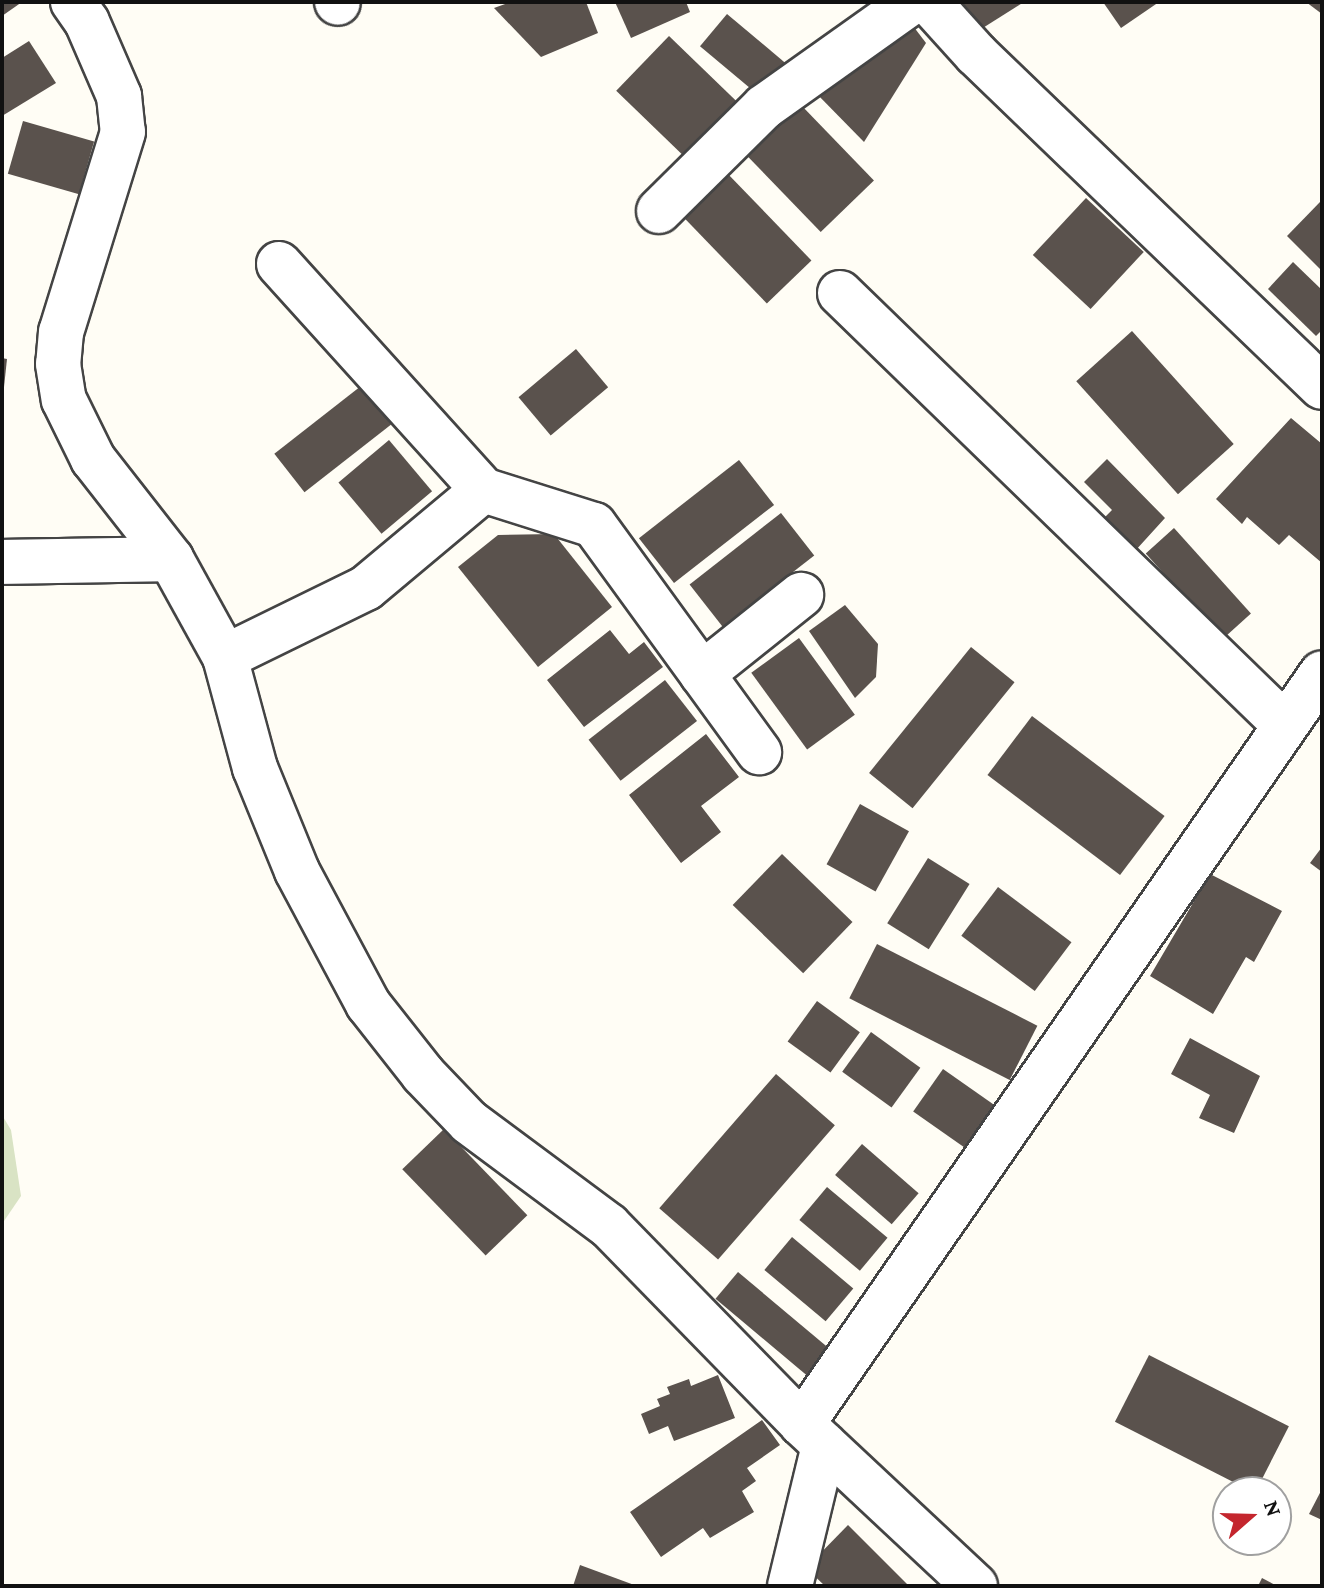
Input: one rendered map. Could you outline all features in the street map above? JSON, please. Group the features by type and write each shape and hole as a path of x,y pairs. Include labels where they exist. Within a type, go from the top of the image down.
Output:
{"street":[{"path":"73,2 87,22 119,96 123,132 61,332 58,364 64,400 93,459 171,559 225,657 255,768 297,871 368,1004 423,1074 469,1122 609,1226 813,1435 975,1586"},
{"path":"659,211 764,107 912,2"},
{"path":"929,2 976,54 1322,387"},
{"path":"279,264 483,490 594,525 759,752"},
{"path":"840,293 1284,724"},
{"path":"225,657 366,588 483,490"},
{"path":"2,562 171,559"},
{"path":"702,674 801,595"},
{"path":"790,1586 813,1435 1284,724 1322,673"}],"green space":[{"path":"2,1115 11,1130 21,1196 2,1224"}],"building":[{"path":"2,2 22,2 2,16"},
{"path":"511,2 586,2 598,33 541,57 494,8"},
{"path":"615,2 686,2 690,12 631,38"},
{"path":"960,2 1024,2 978,31"},
{"path":"1103,2 1159,2 1121,28"},
{"path":"1306,2 1322,2 1322,14"},
{"path":"727,14 788,65 761,98 700,46"},
{"path":"907,18 926,43 864,142 814,91"},
{"path":"669,36 741,105 688,160 616,91"},
{"path":"29,41 56,83 2,116 2,58"},
{"path":"801,105 874,181 821,232 748,156"},
{"path":"23,121 94,141 79,194 8,174"},
{"path":"726,172 811,260 767,304 681,215"},
{"path":"1086,198 1144,252 1091,309 1033,255"},
{"path":"1320,202 1322,204 1320,269 1287,236"},
{"path":"1293,262 1322,290 1322,330 1316,336 1268,289"},
{"path":"1132,331 1234,444 1178,494 1076,381"},
{"path":"576,349 608,387 551,436 519,397"},
{"path":"2,358 7,359 4,387 2,387"},
{"path":"361,386 391,425 304,492 274,454"},
{"path":"1291,418 1322,444 1322,563 1289,535 1279,545 1247,517 1242,524 1216,499"},
{"path":"389,440 432,491 382,534 338,482"},
{"path":"1107,459 1165,518 1135,551 1102,520 1112,510 1084,482"},
{"path":"739,460 774,505 674,583 639,538"},
{"path":"781,513 814,556 723,627 690,584"},
{"path":"1174,528 1251,613 1223,639 1146,553"},
{"path":"554,534 612,607 538,667 458,567 498,535"},
{"path":"845,605 878,644 876,677 855,698 809,631"},
{"path":"610,630 629,654 644,642 663,667 584,727 547,680"},
{"path":"799,638 855,715 807,750 751,673"},
{"path":"971,647 1015,682 913,808 869,773"},
{"path":"665,680 697,721 621,781 589,740"},
{"path":"1032,716 1165,816 1120,875 987,775"},
{"path":"706,734 739,777 701,806 721,832 681,863 629,795"},
{"path":"860,804 909,831 876,891 827,864"},
{"path":"1322,847 1322,872 1310,863"},
{"path":"782,854 852,922 803,973 733,905"},
{"path":"928,858 970,884 929,949 887,923"},
{"path":"1210,874 1282,911 1254,962 1246,957 1213,1014 1150,976"},
{"path":"998,887 1071,942 1035,991 961,936"},
{"path":"877,944 1037,1026 1010,1080 849,998"},
{"path":"817,1001 860,1032 830,1073 788,1041"},
{"path":"871,1032 920,1068 892,1107 842,1072"},
{"path":"1190,1038 1260,1076 1234,1133 1199,1118 1210,1095 1171,1074"},
{"path":"943,1069 998,1107 968,1150 913,1112"},
{"path":"776,1074 835,1125 718,1260 659,1208"},
{"path":"444,1129 527,1215 486,1256 402,1169"},
{"path":"862,1144 919,1193 892,1224 835,1175"},
{"path":"827,1187 888,1238 860,1271 799,1220"},
{"path":"792,1237 853,1288 826,1321 764,1270"},
{"path":"738,1272 829,1348 807,1375 716,1299"},
{"path":"1149,1355 1289,1426 1264,1476 1221,1476 1115,1422"},
{"path":"718,1375 735,1418 674,1441 668,1426 649,1434 641,1414 660,1406 657,1399 670,1394 667,1387 689,1379 691,1386"},
{"path":"762,1420 780,1445 747,1468 756,1481 742,1491 754,1512 710,1538 703,1528 661,1557 630,1512"},
{"path":"1322,1489 1322,1520 1309,1514"},
{"path":"848,1525 909,1586 825,1586 806,1568"},
{"path":"580,1565 637,1586 573,1586"},
{"path":"1262,1578 1277,1586 1258,1586"}]}
